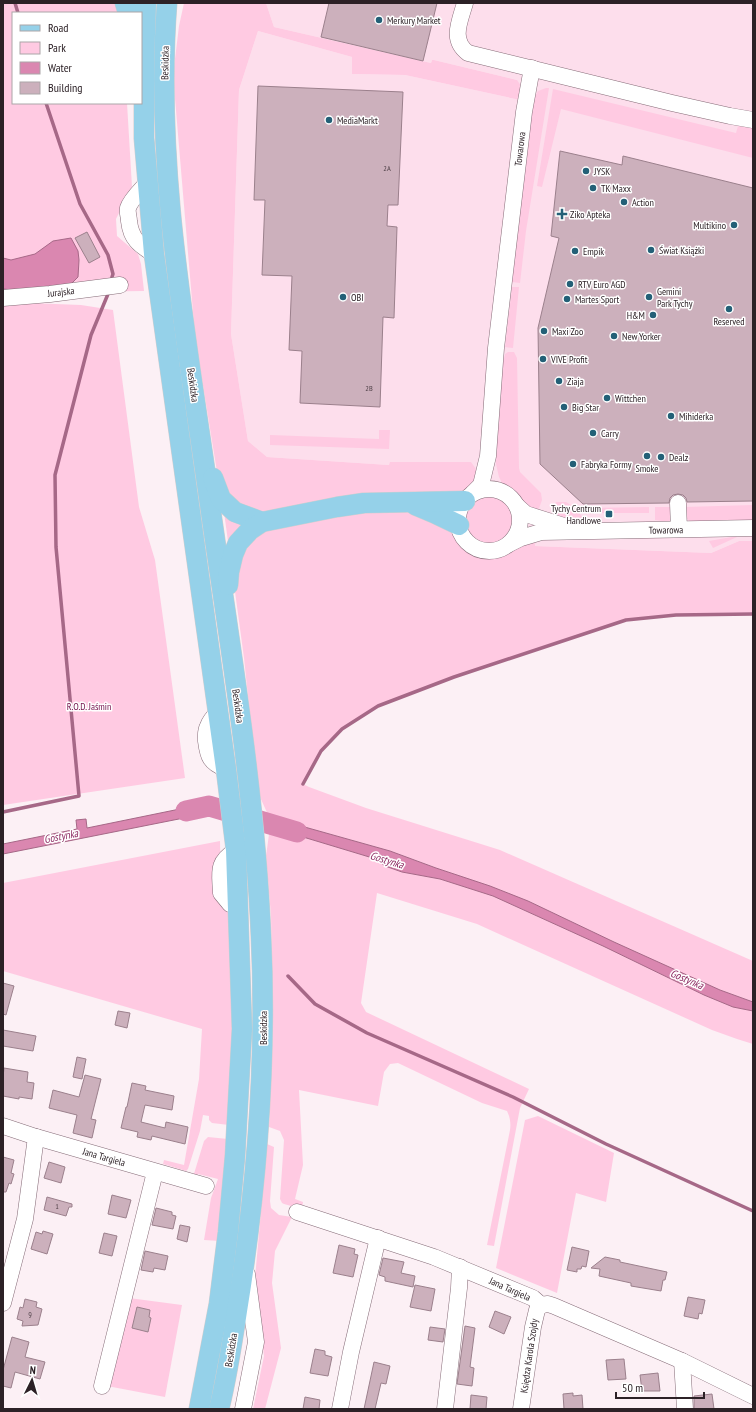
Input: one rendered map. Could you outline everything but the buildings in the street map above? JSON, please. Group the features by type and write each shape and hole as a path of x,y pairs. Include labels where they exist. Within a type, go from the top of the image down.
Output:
{"main road":[{"name":"Beskidzka","path":"146,3 144,138 154,254 219,710 236,850 242,1029 235,1156 224,1268 200,1409"},
{"name":"Beskidzka","path":"166,3 164,131 173,237 247,779 256,856 261,935 263,1048 258,1150 245,1262 220,1409"},
{"path":"164,74 180,3"},
{"path":"140,104 144,138"},
{"path":"202,450 221,499 235,512 262,522"},
{"path":"225,611 229,572 233,555 238,543 250,530 262,522 351,504 407,502 469,497"},
{"path":"407,502 434,513 459,526"}],"street":[{"path":"465,3 457,37 464,50 468,53 730,116 753,120"},
{"name":"Towarowa","path":"469,497 481,484 488,456 496,348 524,112 532,68"},
{"name":"Jurajska","path":"3,298 50,294 120,285"},
{"name":"Towarowa","path":"488,456 500,486 526,514 580,531"},
{"path":"483,489 493,489 503,492 514,502 520,516 520,526 516,536 509,544 500,549 490,551 480,550 465,540 459,526 458,518 460,508 469,497 483,489"},
{"path":"678,503 679,529"},
{"name":"Towarowa","path":"509,544 537,532 753,528"},
{"name":"Jana Targiela","path":"3,1126 206,1186"},
{"path":"3,1303 25,1219 36,1137"},
{"path":"102,1386 155,1172"},
{"name":"Jana Targiela","path":"297,1212 378,1238 460,1267 533,1298 541,1306 548,1304 554,1306 682,1362 753,1396"},
{"path":"340,1409 351,1352 378,1238"},
{"path":"243,1409 256,1342 245,1262"},
{"path":"444,1409 459,1288 460,1267"},
{"name":"Księdza Karola Szojdy","path":"521,1409 533,1327 537,1310 541,1306"},
{"path":"682,1362 685,1409"}],"shaded area":[{"path":"266,3 753,3 753,541 739,541 711,553 535,546 521,544 509,554 497,558 485,559 463,548 449,527 425,516 401,511 389,465 267,457 248,441 231,334 239,90 258,31 352,57 352,74 405,75 520,100 517,80 434,60 432,60 431,63 274,27"}],"green space":[{"path":"3,3 116,3 118,12 12,12 12,104 127,104 132,187 116,219 117,236 138,254 141,264 144,291 3,293"},
{"path":"184,3 266,3 274,27 431,63 432,60 434,60 517,80 521,86 520,100 405,75 352,74 352,57 258,31 239,90 231,334 248,441 267,457 389,465 390,462 471,462 476,469 475,480 463,495 260,515 233,506 217,472 195,336 173,75 179,26"},
{"path":"549,88 526,231 520,283 512,282 531,103 538,91"},
{"path":"553,89 736,133 738,126 753,128 753,158 561,109 542,187 537,186"},
{"path":"512,287 519,287 513,348 505,347"},
{"name":"R.O.D. Jaśmin","path":"3,302 81,305 113,310 139,507 155,560 185,778 3,805"},
{"path":"508,352 514,352 517,358 519,468 520,472 541,493 542,500 537,514 503,485 499,477 496,464 497,422 503,363 505,354"},
{"path":"379,430 390,430 389,449 270,445 270,435 379,439"},
{"path":"489,495 503,499 511,507 515,521 511,535 503,543 489,547 475,543 467,535 463,521 467,507 475,499"},
{"path":"556,502 566,502 574,507 584,519 549,517"},
{"path":"753,505 753,522 692,523 685,517 684,507"},
{"path":"649,507 649,513 591,513 587,508"},
{"path":"655,507 673,507 672,517 669,522 655,520"},
{"path":"352,510 401,511 425,516 449,527 463,548 485,559 497,558 509,554 522,542 535,539 535,546 711,553 739,541 753,541 753,613 676,615 626,620 493,664 378,706 342,729 321,751 303,784 366,808 500,850 753,961 753,1002 720,990 528,901 390,851 269,817 260,797 233,577 245,543 262,531"},
{"path":"224,512 252,525 229,549"},
{"path":"737,536 713,548 709,541"},
{"path":"270,827 376,859 385,866 402,872 440,879 493,896 603,946 704,995 733,1007 753,1011 753,1044 712,1030 477,924 377,893 361,1003 366,1012 529,1089 520,1108 494,1246 487,1245 510,1130 510,1120 507,1111 482,1103 398,1063 390,1064 384,1072 378,1106 299,1090 303,1165 295,1199 303,1202 302,1209 284,1204 280,1199 284,1140 280,1131 269,1127 273,1030 271,916 266,856"},
{"path":"220,841 221,898 230,908 233,988 232,1074 229,1125 212,1123 209,1120 209,1116 203,1115 200,1131 188,1169 186,1171 163,1164 164,1160 184,1165 199,1079 202,1029 3,971 3,883"},
{"path":"538,1116 614,1153 606,1202 576,1193 557,1293 496,1268 525,1120"},
{"path":"208,1137 228,1139 220,1241 204,1240 211,1198 218,1179 198,1174 196,1177 193,1177 204,1141"},
{"path":"267,1144 274,1147 270,1201 271,1208 279,1215 292,1217 275,1251 272,1283 281,1348 265,1409 253,1409 264,1356 255,1278"},
{"path":"129,1298 182,1305 165,1397 107,1386"}],"water":[{"path":"71,238 78,251 79,260 78,277 70,285 23,291 3,289 3,258 11,260 35,254 53,241"},
{"path":"214,802 214,812 3,854 3,844 77,829 76,820 86,819 87,828"},
{"path":"269,817 390,851 528,901 720,990 753,1002 753,1011 733,1007 704,995 603,946 493,896 440,879 402,872 385,866 376,859 270,827"}],"waterway":[{"path":"15,3 18,12"},
{"path":"46,104 80,204 108,255 113,274 112,277"},
{"path":"3,812 79,796 56,547 55,475 91,335 108,294"},
{"path":"303,784 321,751 342,729 378,706 454,677 626,620 676,615 753,614"},
{"name":"Gostynka","path":"186,811 209,806 297,832"},
{"path":"288,976 315,1004 367,1033 513,1097 606,1144 753,1211"}],"place":[{"name":"Merkury Market","path":"379,20"},
{"name":"MediaMarkt","path":"329,120"},
{"name":"JYSK","path":"586,171"},
{"name":"TK Maxx","path":"593,188"},
{"name":"Action","path":"624,202"},
{"name":"Ziko Apteka","path":"562,214"},
{"name":"Multikino","path":"734,225"},
{"name":"Świat Książki","path":"651,250"},
{"name":"Empik","path":"575,251"},
{"name":"RTV Euro AGD","path":"570,284"},
{"name":"OBI","path":"343,297"},
{"name":"Gemini Park Tychy","path":"649,297"},
{"name":"Martes Sport","path":"567,299"},
{"name":"Reserved","path":"729,309"},
{"name":"H&M","path":"653,315"},
{"name":"Maxi Zoo","path":"544,331"},
{"name":"New Yorker","path":"614,336"},
{"name":"VIVE Profit","path":"543,359"},
{"name":"Ziaja","path":"559,381"},
{"name":"Wittchen","path":"607,398"},
{"name":"Big Star","path":"564,407"},
{"name":"Mihiderka","path":"671,416"},
{"name":"Carry","path":"593,433"},
{"name":"Smoke","path":"647,456"},
{"name":"Dealz","path":"661,457"},
{"name":"Fabryka Formy","path":"573,464"},
{"name":"Tychy Centrum Handlowe","path":"609,514"}]}
